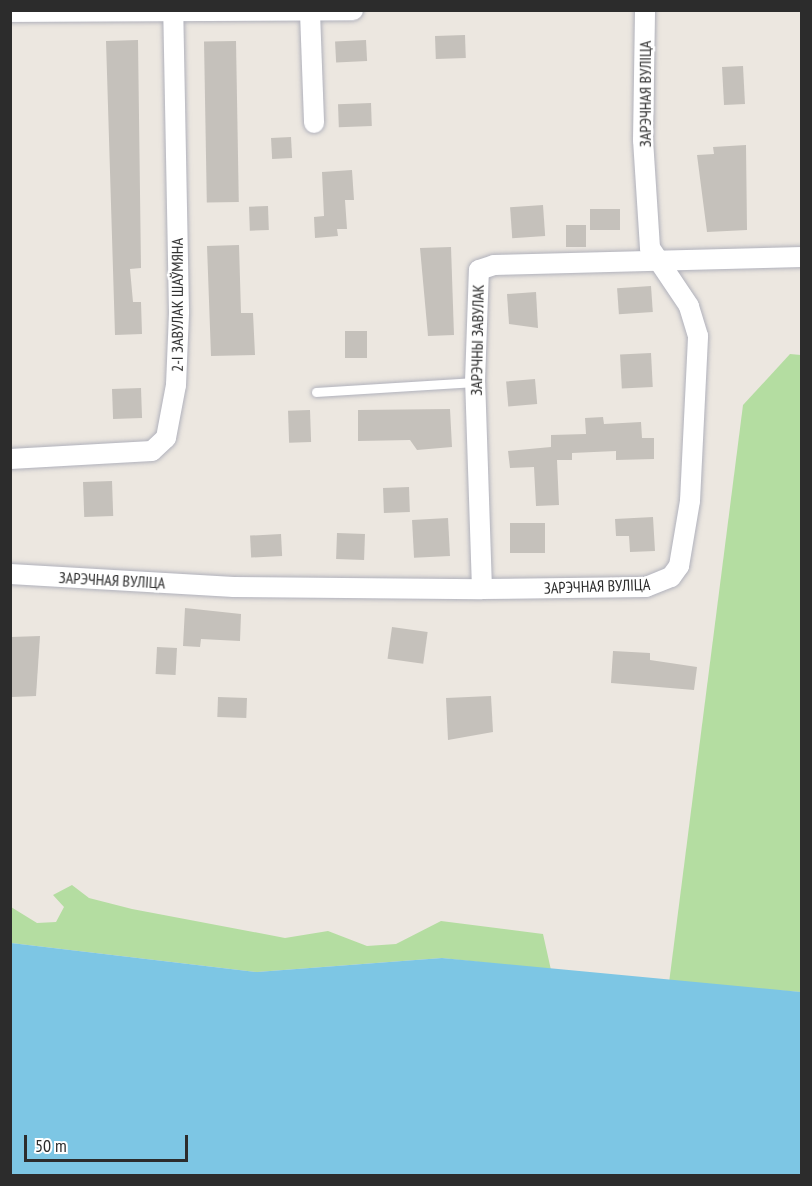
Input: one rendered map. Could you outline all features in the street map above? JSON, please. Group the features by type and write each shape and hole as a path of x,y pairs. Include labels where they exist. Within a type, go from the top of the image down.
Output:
{"street":[{"path":"10,12 353,10"},
{"name":"ЗАРЭЧНАЯ ВУЛІЦА","path":"10,574 234,587 482,589 646,587 661,583 678,566 690,501 698,336 684,297 657,262 651,249 643,140 645,10"},
{"name":"2-І ЗАВУЛАК ШАЎМЯНА","path":"10,459 152,451 166,438 176,385 179,312 173,11"},
{"path":"310,12 314,123"},
{"path":"657,262 801,257"},
{"name":"ЗАРЭЧНЫ ЗАВУЛАК","path":"482,589 475,382 479,270 494,265 657,262"}],"lane":[{"path":"316,392 475,382"}],"green space":[{"path":"790,354 801,355 801,992 669,983 743,405"},
{"path":"72,885 89,898 132,909 285,938 328,931 367,946 396,944 441,921 543,934 551,970 442,958 257,972 11,943 11,907 37,923 56,922 64,907 53,895"}],"water":[{"path":"11,943 257,972 442,958 801,992 801,1175 11,1175"}],"building":[{"path":"465,35 466,58 436,59 435,36"},
{"path":"138,40 141,268 130,269 133,302 141,302 142,334 115,335 106,41"},
{"path":"366,40 367,61 336,63 335,42"},
{"path":"236,41 239,202 207,203 204,42"},
{"path":"743,66 745,104 724,105 722,67"},
{"path":"371,103 372,126 339,127 338,104"},
{"path":"291,137 292,158 272,159 271,138"},
{"path":"746,145 747,230 707,232 697,155 714,154 713,147"},
{"path":"352,170 354,200 345,200 347,229 337,229 338,236 315,238 314,217 324,216 322,172"},
{"path":"543,205 545,236 512,238 510,207"},
{"path":"268,206 269,230 250,231 249,207"},
{"path":"590,209 620,209 620,230 590,230"},
{"path":"566,225 586,225 586,247 566,247"},
{"path":"239,245 241,313 253,313 255,355 211,356 207,246"},
{"path":"451,247 454,335 428,336 420,248"},
{"path":"651,286 653,312 619,314 617,288"},
{"path":"536,292 538,328 509,324 507,294"},
{"path":"345,331 367,331 367,358 345,358"},
{"path":"651,353 653,387 622,389 620,355"},
{"path":"535,379 537,404 508,406 506,382"},
{"path":"141,388 142,418 113,419 112,389"},
{"path":"450,409 452,447 417,450 410,440 358,441 358,410"},
{"path":"310,410 311,442 289,443 288,411"},
{"path":"603,417 604,424 641,422 642,438 654,438 654,459 616,460 616,451 572,453 572,460 557,460 559,505 536,506 534,467 510,468 508,451 551,447 551,435 586,434 585,418"},
{"path":"112,481 113,516 84,517 83,482"},
{"path":"409,487 410,512 384,513 383,488"},
{"path":"653,517 655,551 630,552 629,536 616,536 615,519"},
{"path":"448,518 450,556 414,558 412,520"},
{"path":"510,523 545,523 545,553 510,553"},
{"path":"337,533 365,534 364,560 336,559"},
{"path":"281,534 282,556 251,558 250,536"},
{"path":"185,608 241,614 240,641 201,639 200,647 183,646"},
{"path":"392,627 428,632 423,664 388,659"},
{"path":"40,636 36,696 12,697 11,637"},
{"path":"157,647 177,648 176,675 156,674"},
{"path":"613,651 650,653 650,660 697,667 694,690 611,683"},
{"path":"491,696 493,732 448,740 446,698"},
{"path":"218,697 247,698 246,718 217,717"}]}
